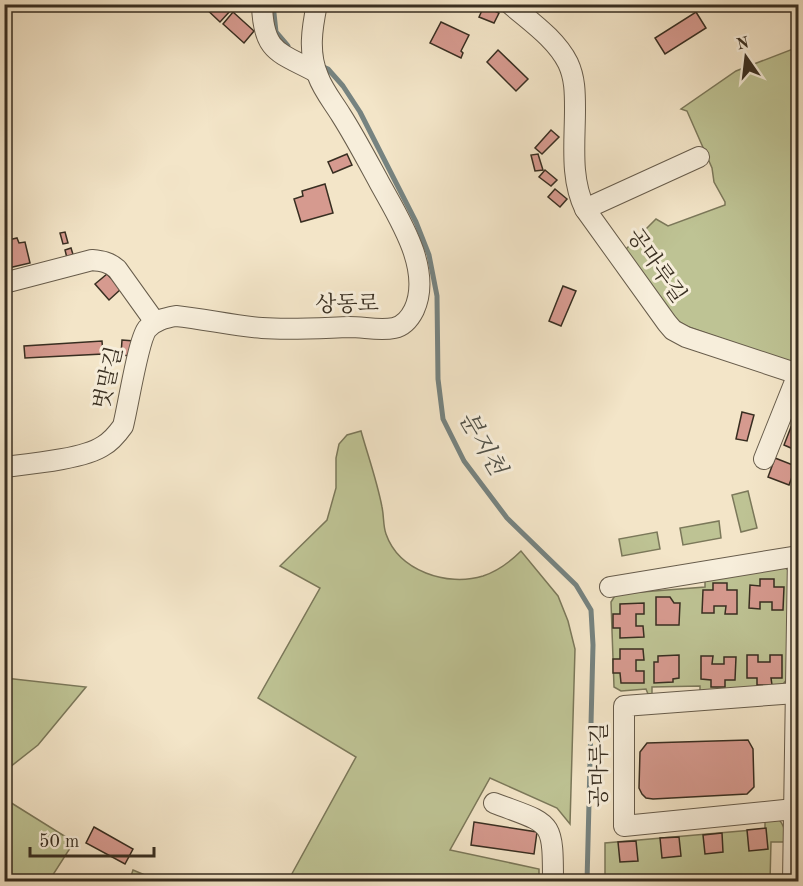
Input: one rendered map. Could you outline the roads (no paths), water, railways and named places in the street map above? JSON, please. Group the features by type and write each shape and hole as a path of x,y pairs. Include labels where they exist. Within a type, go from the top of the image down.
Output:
{"street":[{"path":"262,4 263,26 270,44 284,57 314,63 317,4"},
{"name":"공마루길","path":"510,4 560,50 572,72 574,174 579,197 585,209 673,330 686,337 798,374 764,459"},
{"name":"상동로","path":"154,322 177,316 260,328 385,329 397,327 411,315 418,297 418,268 406,232 359,144 322,87 314,63"},
{"path":"585,209 699,157"},
{"path":"4,283 92,260 110,263 117,269 154,322"},
{"name":"벗말길","path":"4,467 90,452 103,447 115,437 123,426 144,334 154,322"},
{"path":"610,587 798,556 793,882"},
{"name":"공마루길","path":"794,809 624,826 624,706 797,699"},
{"path":"494,803 539,820 546,826 553,842 554,882"}],"waterway":[{"name":"분지천","path":"273,4 276,32 288,46"},
{"name":"분지천","path":"319,65 328,69 343,86 360,112 416,222 429,255 437,296 438,379 443,419 464,461 507,518 576,585 591,610 593,645 587,882"}]}
